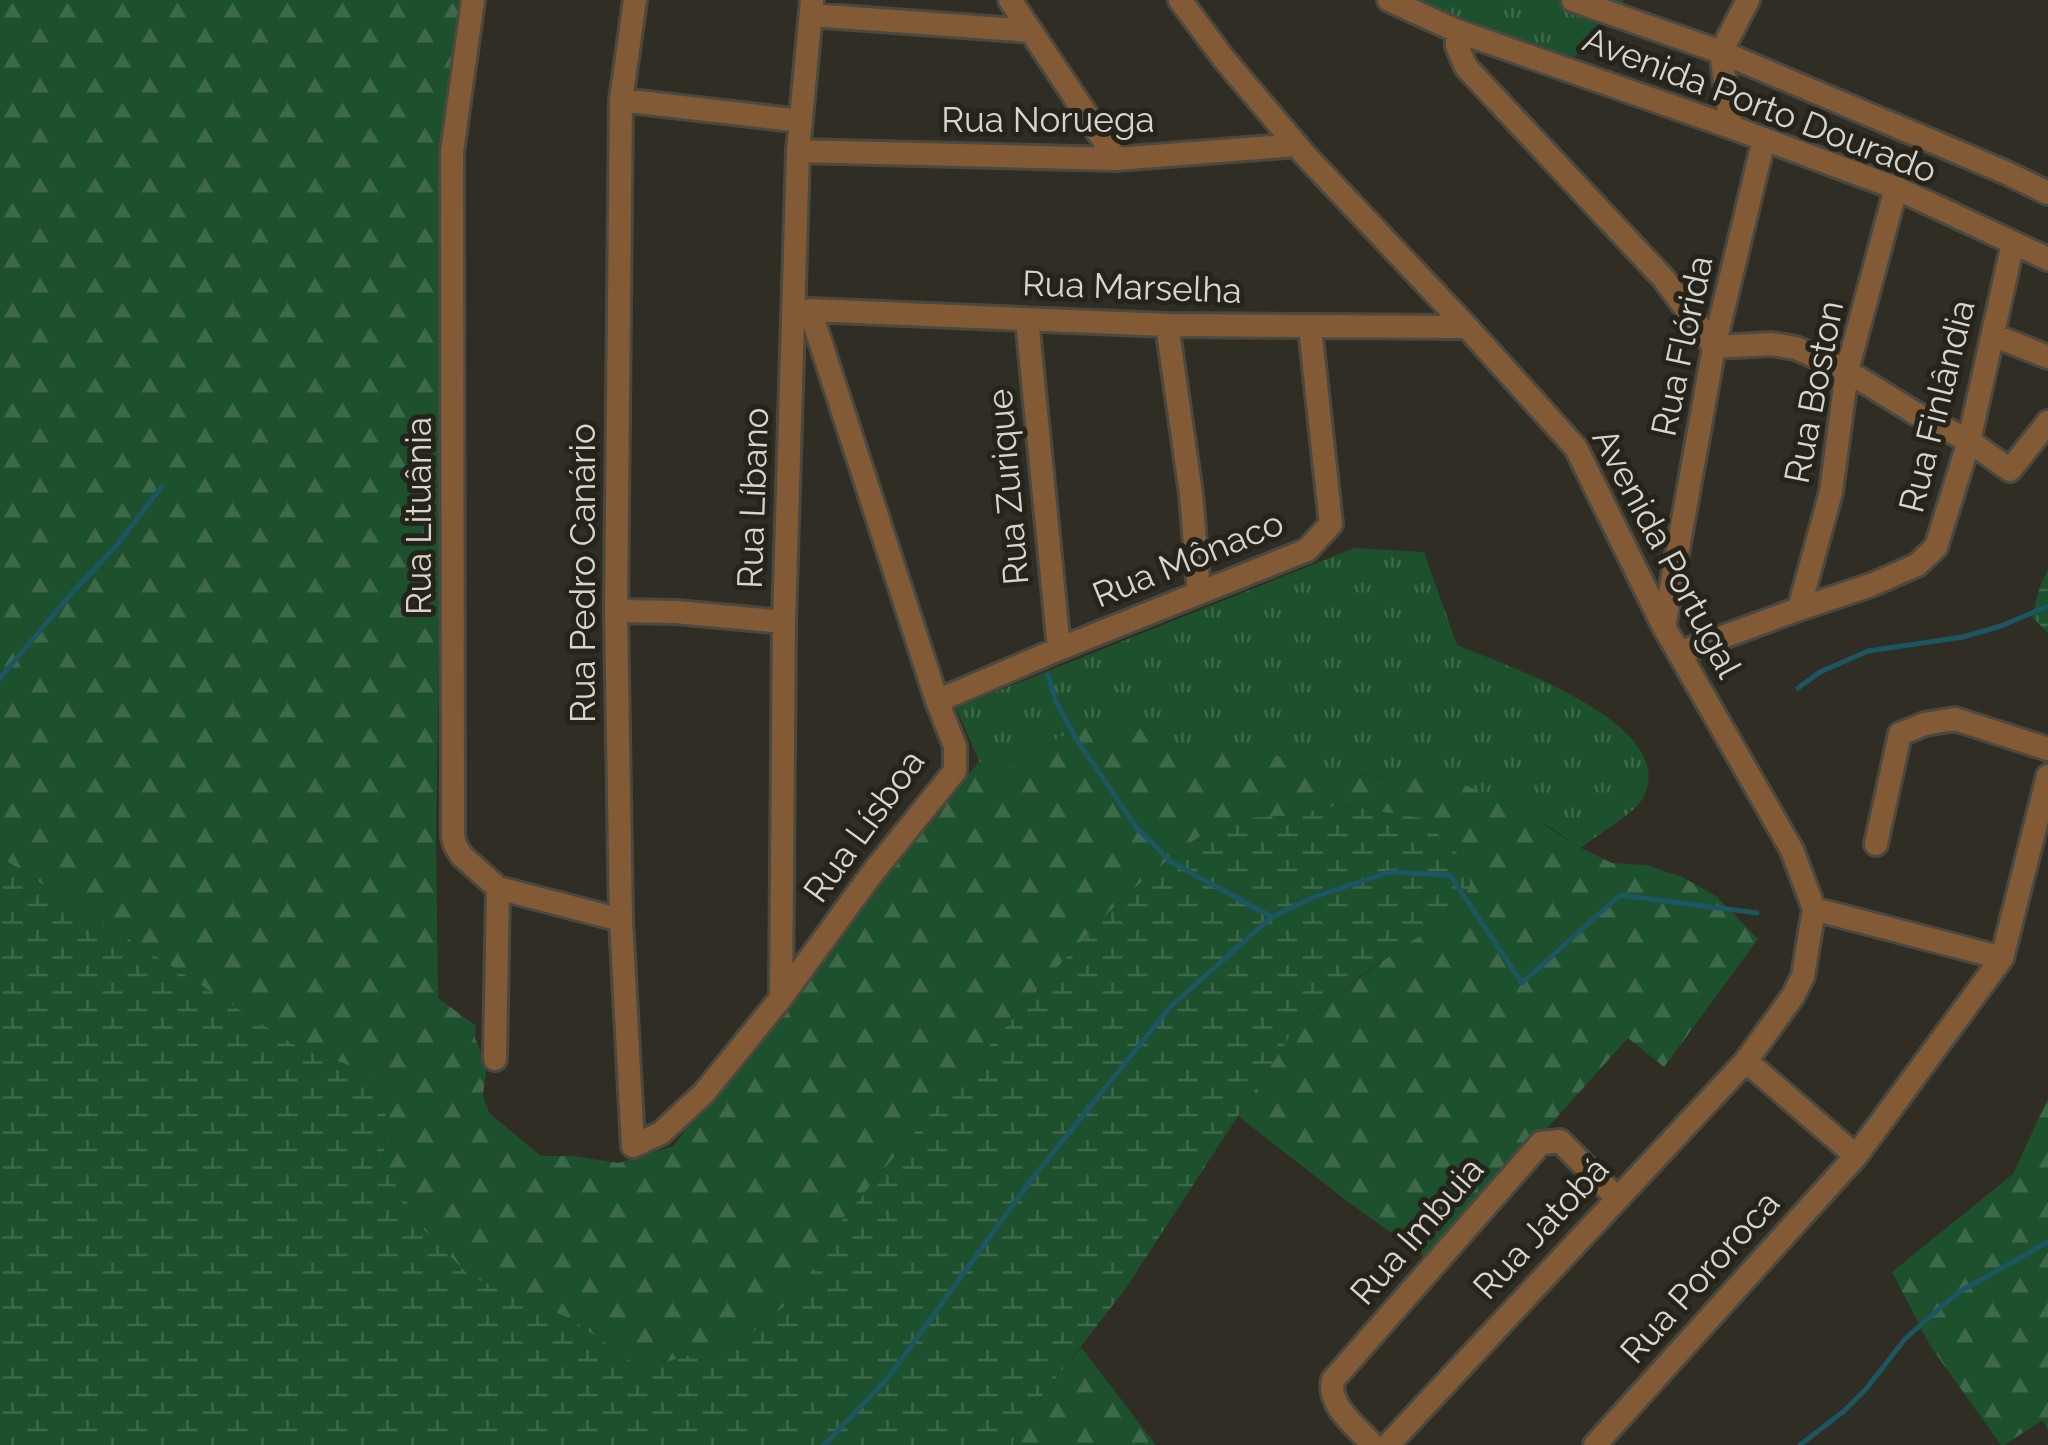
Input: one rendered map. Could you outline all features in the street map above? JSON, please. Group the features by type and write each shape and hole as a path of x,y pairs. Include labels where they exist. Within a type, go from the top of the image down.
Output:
{"street":[{"name":"Rua Lituânia","path":"474,0 452,152 453,836 462,856 498,888 621,920"},
{"name":"Rua Pedro Canário","path":"633,1146 621,920 616,611 621,100 635,0"},
{"path":"1010,0 1116,159"},
{"name":"Avenida Portugal","path":"1180,0 1297,145 1576,448 1664,628 1792,850 1814,909 1803,976 1746,1060"},
{"name":"Avenida Porto Dourado","path":"1389,0 1457,31 1896,188 2048,259"},
{"name":"Avenida Porto Dourado","path":"1573,0 1720,52 2048,193"},
{"path":"1731,127 1720,52 1748,0"},
{"path":"812,8 1031,31"},
{"name":"Rua Líbano","path":"781,998 784,622 802,312 798,152 812,8"},
{"path":"1457,31 1457,46 1466,67 1664,279 1714,347 1772,344 1796,348 1847,371 1969,441 2010,470 2048,422"},
{"path":"621,100 801,121"},
{"name":"Rua Flórida","path":"1664,628 1714,347 1764,139"},
{"name":"Rua Noruega","path":"798,152 1116,159 1297,145"},
{"name":"Rua Boston","path":"1799,609 1831,492 1847,371 1896,188"},
{"name":"Rua Finlândia","path":"1679,653 1872,585 1917,566 1936,547 1969,441 2013,242"},
{"name":"Rua Marselha","path":"802,312 1168,325 1468,327"},
{"name":"Rua Lísboa","path":"633,1146 662,1133 704,1093 954,771 955,746 802,312"},
{"name":"Rua Zurique","path":"1026,319 1058,649"},
{"path":"1168,325 1200,592"},
{"name":"Rua Mônaco","path":"937,702 1058,649 1308,550 1331,524 1310,328"},
{"path":"1993,335 2048,357"},
{"path":"616,611 784,622"},
{"path":"1876,844 1900,734 1925,724 1955,719 2048,750"},
{"path":"1814,909 2002,958 2048,776"},
{"path":"495,1059 498,888"},
{"name":"Rua Pororoca","path":"1595,1445 1856,1156 2002,958"},
{"path":"1746,1060 1856,1156"},
{"name":"Rua Jatobá","path":"1388,1445 1746,1060"},
{"name":"Rua Imbuia","path":"1373,1445 1334,1402 1330,1391 1333,1380 1541,1143 1560,1141 1617,1198"}],"green space":[{"path":"0,0 470,0 447,158 436,841 438,998 476,1026 475,1038 487,1065 483,1095 489,1113 541,1156 619,1163 674,1146 763,1020 979,762 988,780 1061,737 1099,723 1130,724 1193,750 1226,744 1260,748 1326,773 1465,785 1513,805 1612,863 1646,865 1682,877 1716,896 1758,939 1664,1067 1628,1038 1429,1260 1238,1116 1294,1030 1371,969 1447,921 1461,907 1470,883 1468,871 1461,857 1420,818 1340,805 1286,816 1246,818 1193,841 1109,912 935,1108 843,1219 789,1302 759,1329 721,1346 667,1362 632,1362 571,1319 470,1277 425,1231 383,1165 386,1119 363,1070 301,1049 0,857"},
{"path":"1418,0 1624,0 1570,62"},
{"path":"1354,548 1424,552 1457,645 1548,683 1616,724 1639,748 1649,774 1637,806 1581,848 1550,827 1465,785 1326,773 1260,748 1226,744 1193,750 1130,724 1099,723 1061,737 988,781 956,708"},
{"path":"2048,569 2048,633 2032,617"},
{"path":"1340,805 1421,818 1461,857 1469,871 1470,883 1461,907 1447,921 1370,969 1294,1030 1126,1288 1015,1431 1013,1445 0,1445 0,857 301,1049 363,1070 383,1093 383,1165 425,1231 470,1276 571,1319 632,1362 667,1362 721,1346 758,1329 789,1302 843,1219 935,1108 1064,960 1149,875 1219,824"},
{"path":"2048,1098 2048,1431 2043,1420 2001,1445 1931,1347 1892,1272 2013,1174"},
{"path":"1081,1347 1156,1445 1013,1445 1015,1431"}],"waterway":[{"path":"0,678 117,545 162,486"},
{"path":"1798,688 1820,672 1868,651 1963,637 2048,606"},
{"path":"1048,675 1056,702 1077,740 1136,827 1171,862 1272,917"},
{"path":"824,1445 888,1378 1031,1180 1171,1006 1272,917 1314,897 1390,872 1450,875 1522,983 1620,895 1757,913"},
{"path":"1800,1445 1844,1411 1905,1339 1959,1292 2048,1242"}]}
